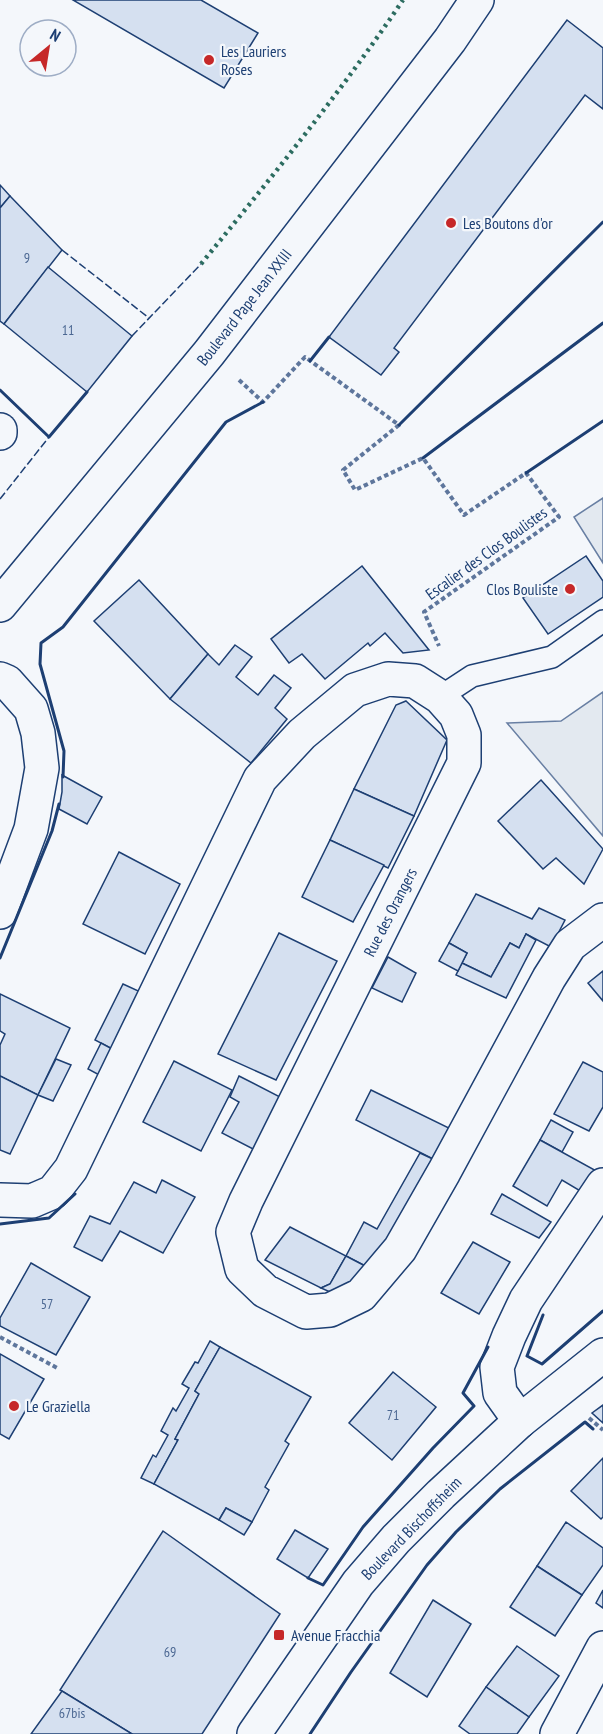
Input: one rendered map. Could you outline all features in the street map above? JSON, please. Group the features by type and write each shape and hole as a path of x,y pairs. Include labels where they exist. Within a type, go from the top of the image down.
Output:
{"street":[{"name":"Boulevard Pape Jean XXIII","path":"0,605 209,353 450,40 477,0"},
{"path":"0,679 7,682 32,709 38,733 42,768 31,829 0,912"},
{"name":"Rue des Orangers","path":"0,1200 32,1201 53,1192 71,1169 260,780 302,734 354,690 388,679 398,679 415,681 440,697 456,715 464,735 464,763 251,1190 233,1232 242,1269 265,1291 306,1312 330,1310 361,1295 400,1249 549,978 570,945 603,920"},
{"path":"520,1421 500,1393 497,1367 526,1300 603,1185"},
{"name":"Boulevard Bischoffsheim","path":"254,1734 358,1583 396,1539 520,1421 603,1355"},
{"path":"557,1734 603,1648"}],"lane":[{"path":"440,697 472,675 552,657 603,621"}],"path":[{"name":"Escalier des Clos Boulistes","path":"263,402 305,357 399,425 344,470 356,490 423,458 465,515 525,473 559,517 424,612"},
{"path":"0,1337 58,1369"},
{"path":"583,1414 603,1430"}],"shaded area":[{"path":"603,498 603,563 574,517"},
{"path":"603,692 603,836 507,723 561,721"}],"building":[{"name":"Les Lauriers Roses","path":"73,0 201,0 258,33 224,88"},
{"name":"Les Boutons d'or","path":"567,20 603,48 603,109 585,95 394,348 399,352 381,375 329,337"},
{"path":"0,185 10,196 0,208"},
{"path":"10,196 62,250 4,324 0,321 0,208"},
{"path":"48,267 132,336 87,392 4,324"},
{"name":"Clos Bouliste","path":"586,556 603,581 603,597 548,634 523,598"},
{"path":"362,566 429,650 403,653 385,633 370,646 368,643 325,679 302,654 289,663 271,639"},
{"path":"139,580 208,654 170,699 94,621"},
{"path":"235,645 252,657 236,677 258,695 274,675 291,688 275,708 287,719 251,763 170,699 208,654 219,665"},
{"path":"406,701 447,740 414,816 354,789 396,705"},
{"path":"62,775 102,797 87,824 59,809"},
{"path":"541,780 603,849 584,884 556,858 543,869 498,821"},
{"path":"354,789 414,816 388,868 330,840"},
{"path":"330,840 384,865 353,922 302,897"},
{"path":"119,852 180,884 145,954 83,924"},
{"path":"476,894 532,919 539,908 565,920 551,947 526,934 519,948 510,943 491,977 462,963 467,953 449,943"},
{"path":"279,933 337,961 276,1080 218,1054"},
{"path":"526,934 536,940 506,998 456,975 462,963 491,977 510,943 519,948"},
{"path":"449,943 467,953 458,971 439,961"},
{"path":"388,957 416,973 402,1002 372,988"},
{"path":"603,971 603,1001 588,983"},
{"path":"123,984 145,994 116,1051 95,1040"},
{"path":"0,994 70,1028 38,1095 0,1076 0,1045 5,1034 0,1031"},
{"path":"101,1043 116,1051 103,1077 88,1069"},
{"path":"56,1059 71,1065 53,1101 38,1095"},
{"path":"174,1061 232,1090 201,1151 143,1122"},
{"path":"583,1062 603,1072 603,1107 589,1131 554,1114"},
{"path":"0,1076 38,1095 10,1154 0,1150"},
{"path":"239,1076 282,1098 255,1150 222,1133 239,1102 230,1097"},
{"path":"371,1090 453,1130 437,1161 356,1120"},
{"path":"551,1120 573,1132 562,1152 540,1140"},
{"path":"540,1140 600,1173 587,1195 562,1180 547,1206 513,1186"},
{"path":"420,1153 437,1161 369,1268 346,1256 364,1222 377,1229"},
{"path":"162,1180 195,1197 163,1253 120,1231 102,1261 74,1247 90,1216 110,1224 134,1182 156,1193"},
{"path":"502,1194 551,1222 539,1238 491,1214"},
{"path":"290,1227 346,1256 330,1284 321,1288 265,1260"},
{"path":"473,1242 510,1262 479,1314 441,1293"},
{"path":"346,1256 369,1268 345,1288 330,1292 321,1288 330,1284"},
{"path":"31,1263 90,1297 56,1355 0,1326 0,1318"},
{"path":"210,1341 220,1347 195,1391 199,1394 154,1484 141,1478 153,1455 156,1457 168,1435 161,1431 173,1408 176,1411 189,1388 182,1384 195,1362 198,1363"},
{"path":"220,1347 311,1397 285,1441 289,1444 265,1487 269,1490 252,1522 226,1508 219,1520 154,1484 199,1394 195,1391"},
{"name":"Le Graziella","path":"0,1354 44,1379 9,1439 0,1434"},
{"path":"393,1372 436,1407 392,1460 349,1423"},
{"path":"603,1405 603,1423 592,1413"},
{"path":"603,1458 603,1517 601,1519 571,1491"},
{"path":"226,1508 252,1522 244,1535 219,1520"},
{"path":"566,1522 603,1548 603,1565 582,1595 537,1566"},
{"path":"295,1530 328,1549 308,1578 277,1559"},
{"path":"163,1531 280,1614 202,1734 132,1734 60,1690"},
{"path":"537,1566 582,1595 555,1636 510,1607"},
{"path":"603,1590 603,1608 596,1603"},
{"path":"433,1600 471,1624 427,1697 390,1673"},
{"path":"517,1646 559,1676 529,1717 486,1687"},
{"path":"486,1687 529,1717 517,1734 470,1734 459,1726"},
{"path":"62,1691 132,1734 31,1734"}],"hedge":[{"path":"201,264 330,101 403,0"}],"fence":[{"path":"62,250 149,318"},
{"path":"132,336 201,264"},
{"path":"0,499 49,437"}],"wall":[{"path":"399,425 603,222"},
{"path":"423,458 603,323"},
{"path":"310,361 329,337"},
{"path":"0,390 49,437 87,392"},
{"path":"63,777 64,751 40,664 41,643 63,627 226,422 263,402"},
{"path":"526,473 603,421"},
{"path":"0,958 52,831 59,804"},
{"path":"0,1224 49,1218 75,1194"},
{"path":"543,1315 527,1356 542,1364 603,1311"},
{"path":"308,1578 323,1585 363,1527 433,1448 474,1406 463,1393 488,1347"},
{"path":"310,1734 427,1565 456,1532 500,1489 585,1422 593,1429"}],"place":[{"name":"Les Lauriers Roses","path":"209,60"},
{"name":"Les Boutons d'or","path":"451,223"},
{"name":"Clos Bouliste","path":"570,589"},
{"name":"Le Graziella","path":"14,1406"},
{"name":"Avenue Fracchia","path":"279,1635"}]}
